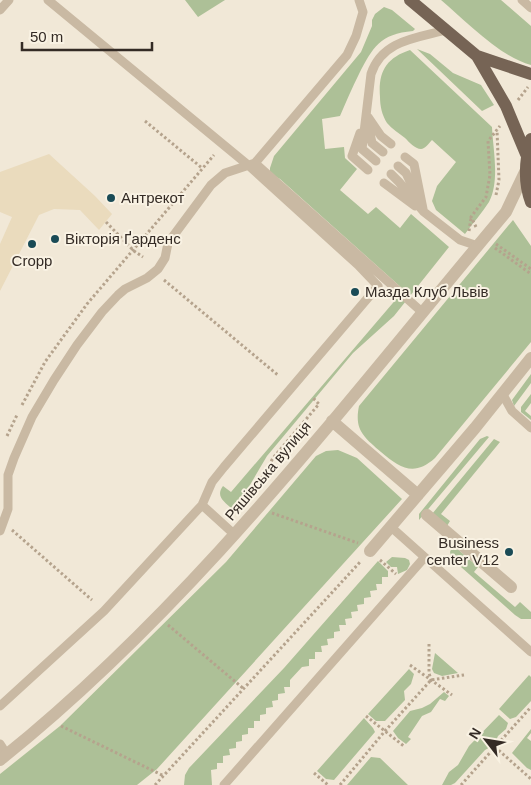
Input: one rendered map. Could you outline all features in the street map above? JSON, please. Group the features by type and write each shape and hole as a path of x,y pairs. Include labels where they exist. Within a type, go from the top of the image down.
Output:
{"main road":[{"path":"410,0 477,56 506,106 526,154"},
{"path":"477,56 531,74"},
{"path":"531,139 526,154 525,172 528,195 531,202"}],"street":[{"name":"Ряшівська вулиця","path":"2,753 72,698 158,616 235,535 506,212 525,172"},
{"path":"371,552 531,358"},
{"path":"332,421 418,495"},
{"path":"427,515 511,587"}],"lane":[{"path":"0,10 9,0"},
{"path":"48,0 252,164 381,282 422,312"},
{"path":"0,531 8,509 7,488 11,466 32,417 54,380 97,319 118,295 158,270 166,258 168,243 211,184 225,173 252,164 347,55 356,36 363,12 359,0"},
{"path":"522,0 531,8"},
{"path":"376,161 362,150 375,63 391,47 446,30"},
{"path":"366,114 381,136 391,144"},
{"path":"366,114 372,142 383,152"},
{"path":"366,114 352,156 368,170"},
{"path":"405,157 414,164 424,212"},
{"path":"398,166 406,173 424,212"},
{"path":"391,174 424,212"},
{"path":"384,183 460,240 478,246"},
{"path":"0,706 104,611 202,505 212,482 224,467 381,282"},
{"path":"502,392 512,411 531,428"},
{"path":"202,505 235,535"},
{"path":"391,527 531,652"},
{"path":"224,785 424,558"}],"path":[{"path":"146,121 202,168"},
{"path":"481,219 477,228 468,234 471,217 486,197 490,175 488,142 497,129 500,180 494,200"},
{"path":"134,251 214,155"},
{"path":"471,217 477,228"},
{"path":"106,222 134,251 143,257"},
{"path":"531,268 494,246 531,274"},
{"path":"164,280 279,376"},
{"path":"255,489 273,458 319,404 312,397"},
{"path":"268,512 371,552 389,569"},
{"path":"10,528 92,600"},
{"path":"155,785 371,552"},
{"path":"158,616 244,690"},
{"path":"429,644 429,673 431,680"},
{"path":"410,666 452,695"},
{"path":"340,785 431,680 464,675"},
{"path":"460,785 531,706"},
{"path":"366,716 405,747"},
{"path":"60,726 164,776"},
{"path":"495,747 531,779"},
{"path":"314,773 328,785"}],"green space":[{"path":"185,0 225,0 198,17"},
{"path":"441,0 501,0 531,26 531,65 519,61 495,46"},
{"path":"384,7 392,10 415,29 393,35 385,39 374,49 359,74 340,116 322,119 325,149 344,147 345,158 357,169 340,190 368,214 376,207 400,228 411,214 449,247 394,316 353,353 267,456 244,495 232,509 220,496 223,486 231,492 404,290 280,179 270,174 274,156 361,52 375,14"},
{"path":"417,49 430,54 453,73 481,85 494,105 482,111"},
{"path":"410,50 492,127 495,175 492,194 489,202 465,234 436,210 432,201 437,186 456,162 432,140 422,149 414,147 385,120 380,104 380,80 385,67 395,57"},
{"path":"513,220 531,246 531,342 435,458 427,464 414,469 401,466 381,452 365,437 359,427 359,406"},
{"path":"531,374 531,383 514,406 512,400"},
{"path":"531,394 531,403 525,411 531,416 531,420 521,412 521,407"},
{"path":"489,437 419,520 419,514 480,439"},
{"path":"494,439 500,442 441,514 450,521 447,526 432,514"},
{"path":"338,450 357,458 402,499 157,769 137,785 0,785 0,774 60,726 226,562 316,456 326,451"},
{"path":"453,545 478,567 474,572 515,607 520,602 531,612 531,619 521,619 515,615 452,559 450,552"},
{"path":"392,557 409,560 410,564 407,570 398,574 397,567 391,567 386,562"},
{"path":"378,561 388,571 388,577 382,577 382,584 376,584 377,590 370,591 371,597 364,598 364,604 357,605 358,611 351,612 352,618 345,619 346,625 339,625 340,631 334,632 334,638 327,639 328,645 321,646 322,652 315,652 315,659 309,659 309,666 302,667 290,680 290,687 284,687 285,693 278,694 278,700 272,701 273,707 266,708 266,714 260,715 260,721 254,721 254,728 248,728 248,734 242,735 242,741 236,742 236,748 229,749 230,755 223,756 223,763 217,763 217,769 211,770 212,785 184,785 185,775 189,768 284,668"},
{"path":"435,653 458,673 442,676 434,673 432,669"},
{"path":"409,669 414,674 411,684 404,691 405,700 385,721 376,721 368,714"},
{"path":"529,675 531,677 531,701 516,717 510,719 499,709"},
{"path":"444,692 449,696 445,701 440,699 431,712 422,716 408,737 411,739 406,744 398,738 393,731 410,711 430,704"},
{"path":"499,715 508,723 506,729 498,736 494,745 485,750 455,783 442,785 449,772 458,765 469,746"},
{"path":"364,718 375,732 334,780 326,779 317,771"},
{"path":"531,729 531,733 527,738 531,741 531,770 512,753"},
{"path":"371,757 380,758 408,785 347,785"}],"shaded area":[{"path":"49,154 112,214 99,230 80,210 54,209 39,215 0,291 0,244 12,217 0,212 0,172"}],"place":[{"name":"Антрекот","path":"111,198"},
{"name":"Вікторія Ґарденс","path":"55,239"},
{"name":"Cropp","path":"32,244"},
{"name":"Мазда Клуб Львів","path":"355,292"},
{"name":"Business center V12","path":"509,552"}]}
